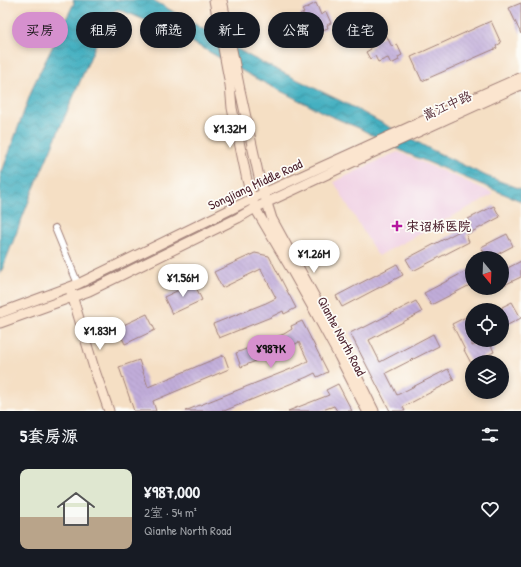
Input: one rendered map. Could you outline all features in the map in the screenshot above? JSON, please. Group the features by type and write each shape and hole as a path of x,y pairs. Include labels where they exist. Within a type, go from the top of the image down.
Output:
{"main road":[{"name":"Qianhe North Road","path":"214,0 230,85 232,108 247,180 255,208 328,336 367,411"},
{"name":"Qianhe North Road","path":"222,0 259,177 272,218 345,352 374,411"},
{"path":"430,122 521,77"},
{"name":"嵩江中路","path":"380,145 430,122 521,85"},
{"name":"Songjiang Middle Road","path":"0,323 6,314 74,286 264,193 380,145"},
{"name":"Songjiang Middle Road","path":"6,314 73,297 96,288 238,218 380,145"},
{"path":"74,286 73,297 76,309 109,411"}],"street":[{"path":"54,228 74,286"}],"shaded area":[{"name":"宋诏桥医院","path":"398,152 491,192 492,195 378,256 334,182"}],"water":[{"path":"73,0 153,0 174,12 140,12 140,18 132,15 132,12 125,12 118,9 113,12 76,12 76,48 94,48 32,193 0,275 0,177 34,84 52,48 68,48 68,15 74,3"},
{"path":"196,25 204,30 204,48 236,48 347,104 430,149 486,176 521,189 521,201 406,153 359,128 328,115 255,78 196,45"}],"building":[{"path":"316,3 320,12 303,12 302,10"},
{"path":"521,3 521,34 509,8"},
{"path":"326,12 331,23 327,25 328,28 324,30 324,13"},
{"path":"491,21 501,43 496,46 497,48 422,81 411,57"},
{"path":"388,39 392,47 397,44 402,55 398,57 399,60 391,64 388,58 378,62 375,56 370,59 366,52 371,49 388,48"},
{"path":"494,206 500,217 466,235 469,242 413,271 406,259 471,225 468,219"},
{"path":"507,234 513,246 503,251 483,251 481,247"},
{"path":"255,253 269,256 296,308 284,314 283,311 219,338 213,324 276,298 261,269 222,288 214,272"},
{"path":"521,261 521,277 509,283 509,267"},
{"path":"397,264 403,275 342,307 336,296"},
{"path":"465,272 465,288 431,305 424,293"},
{"path":"194,283 202,300 172,314 164,297"},
{"path":"416,301 422,312 369,340 380,362 433,334 439,346 386,373 397,395 448,369 454,380 403,407 405,411 390,411 350,333"},
{"path":"512,302 521,318 509,324 509,304"},
{"path":"147,314 155,330 125,344 117,328"},
{"path":"465,318 465,347 492,347 494,352 488,355 467,355 452,324"},
{"path":"302,321 328,372 317,377 315,373 224,411 185,411 308,361 299,342 241,367 236,353 284,334 292,329 291,326"},
{"path":"224,355 229,369 153,401 156,411 134,411 119,367 139,360 148,387"},
{"path":"338,384 352,411 337,411 334,406 320,411 288,411 329,395 326,390"}],"place":[{"name":"宋诏桥医院","path":"397,226"}]}
